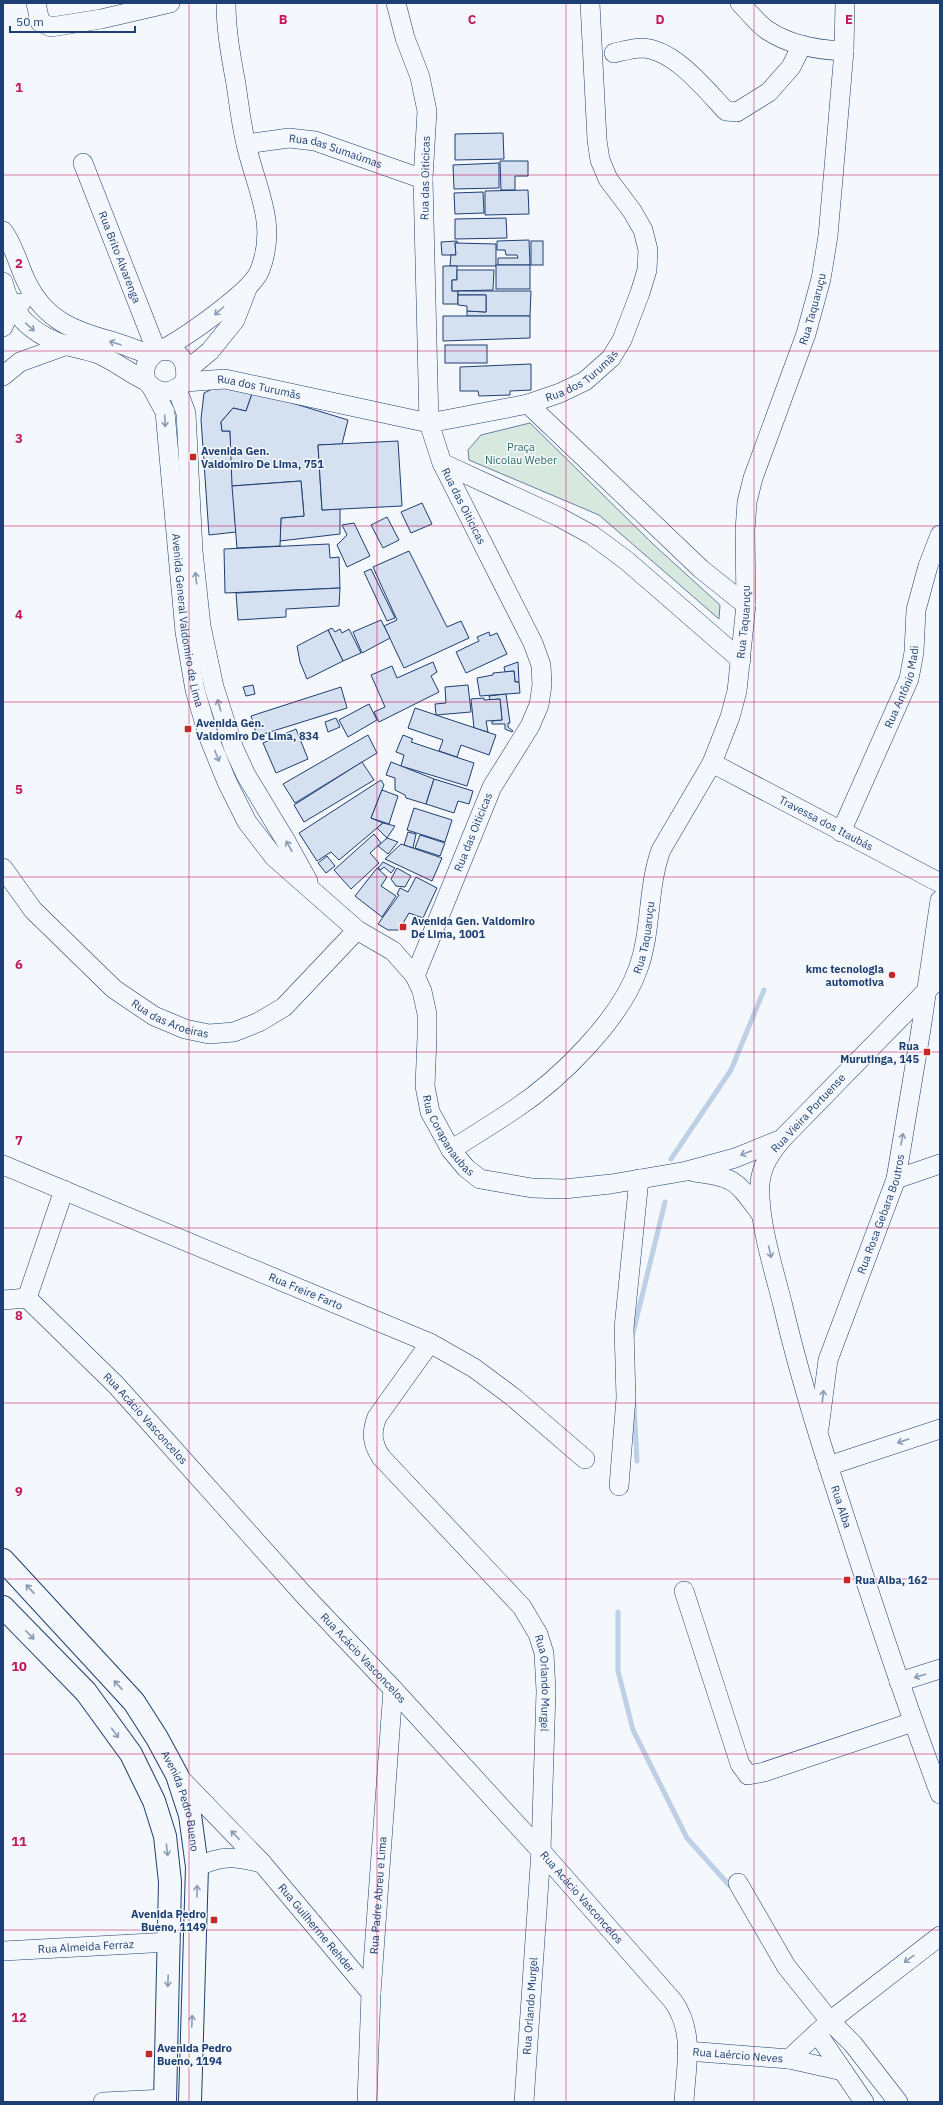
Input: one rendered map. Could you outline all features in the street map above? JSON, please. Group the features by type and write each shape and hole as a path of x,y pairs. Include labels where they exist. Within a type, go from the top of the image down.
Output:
{"main road":[{"name":"Avenida Pedro Bueno","path":"3,1560 134,1702 157,1738 177,1775 190,1814 197,1867 190,2102"},
{"path":"3,1606 86,1692 131,1754 154,1800 165,1836 170,1882 170,1942 165,2100"}],"street":[{"path":"36,3 40,22 51,27 101,19 168,3"},
{"path":"148,383 145,366 156,353 210,319 248,286 260,272 268,238 268,221 246,144 226,29 226,3"},
{"name":"Rua das Oiticicas","path":"396,3 405,38 420,77 427,111 423,179 429,423 442,463 533,643 541,665 542,685 539,705 530,726 492,787 415,976"},
{"name":"Rua dos Turumãs","path":"183,380 225,378 429,423 528,404 560,393 585,381 611,358 631,319 647,270 648,250 643,230 632,211 608,180 600,160 597,140 590,3"},
{"path":"740,3 766,30 802,45 821,50 844,51"},
{"name":"Rua Taquaruçu","path":"451,1150 516,1108 564,1069 601,1030 623,1000 639,969 648,924 656,863 661,850 712,763 730,717 737,691 746,605 744,531 747,502 753,478 806,334 821,279 828,236 844,51 845,3"},
{"path":"614,53 641,48 658,51 671,58 726,111 737,112 769,92 791,67 802,45"},
{"name":"Rua das Sumaúmas","path":"246,144 289,138 315,141 423,179"},
{"name":"Rua Brito Alvarenga","path":"83,163 156,353"},
{"path":"3,230 12,243 27,283 46,310 60,322 79,332 156,353 172,351 178,354 185,364 183,380"},
{"path":"3,282 12,306 29,327 39,334 111,360 128,372 148,383 155,390 166,392 183,380 210,351 235,320 248,286"},
{"path":"3,327 12,306 19,303 27,303 46,310"},
{"path":"3,376 20,362 67,345"},
{"name":"Avenida General Valdomiro de Lima","path":"183,380 201,626 214,687 232,743 246,775 288,843 314,893"},
{"name":"Avenida General Valdomiro de Lima","path":"148,383 165,412 184,632 195,690 209,738 227,782 247,822 274,857 358,930 393,951 415,976"},
{"path":"528,404 701,569 746,605"},
{"path":"442,463 559,517 592,535 627,561 741,660"},
{"name":"Rua Antônio Madi","path":"841,832 909,679 914,652 916,610 928,566 940,535"},
{"name":"Travessa dos Itaubás","path":"712,763 940,883"},
{"name":"Rua das Aroeiras","path":"3,868 33,910 114,989 154,1016 185,1029 209,1034 234,1032 259,1022 284,1007 358,930"},
{"name":"Rua Rosa Gebara Boutros","path":"818,1435 828,1360 896,1179 921,1029 933,983 940,900"},
{"name":"Rua Corapanaubas","path":"415,976 422,991 427,1014 428,1038 425,1086 429,1105 439,1130 451,1150 466,1168 480,1179 532,1188 564,1189 687,1171 735,1158 782,1139"},
{"name":"Rua Vieira Portuense","path":"761,1214 760,1183 763,1168 770,1154 782,1139 933,983"},
{"path":"892,1025 921,1029"},
{"path":"896,1179 940,1164"},
{"name":"Rua Freire Farto","path":"3,1165 430,1343 474,1368 513,1396 585,1459"},
{"name":"Rua Corapanaubas","path":"687,1171 716,1175 734,1181 743,1189 761,1214"},
{"path":"620,1486 626,1398 624,1328 639,1179"},
{"path":"3,1300 27,1298 64,1190"},
{"name":"Rua Alba","path":"761,1214 795,1358 818,1435 899,1682 940,1794"},
{"name":"Rua Acácio Vasconcelos","path":"27,1298 116,1385 304,1595 393,1689 541,1851 673,2001 682,2013 687,2028 684,2102"},
{"name":"Rua Orlando Murgel","path":"430,1343 377,1417 373,1427 372,1438 381,1457 522,1607 538,1634 544,1653 546,1691 541,1851 524,2102"},
{"path":"795,1358 814,1365 820,1365 828,1360"},
{"path":"828,1466 940,1429"},
{"path":"684,1591 740,1764 748,1775 764,1772 913,1722"},
{"path":"899,1682 940,1669"},
{"name":"Rua Padre Abreu e Lima","path":"367,2102 371,1993 393,1689"},
{"name":"Rua Guilherme Rehder","path":"177,1775 262,1863 371,1993"},
{"path":"197,1867 222,1857 234,1857 262,1863"},
{"path":"738,1883 823,2027 843,2071 864,2102"},
{"name":"Rua Laércio Neves","path":"789,2059 823,2027 940,1936"},
{"name":"Rua Almeida Ferraz","path":"3,1951 170,1942"},
{"path":"823,2027 853,2044 898,2102"},
{"name":"Rua Laércio Neves","path":"687,2051 789,2059 843,2071"},
{"path":"103,2102 165,2100"}],"green space":[{"name":"Praça Nicolau Weber","path":"530,423 654,545 720,605 719,619 599,515 469,460 468,450 481,435"}],"building":[{"path":"503,133 504,159 455,160 455,134"},
{"path":"500,161 528,161 528,176 515,176 515,190 501,190"},
{"path":"499,163 499,188 454,189 453,165"},
{"path":"528,190 529,214 485,215 485,191"},
{"path":"483,192 484,213 455,214 454,193"},
{"path":"506,218 507,238 455,239 455,219"},
{"path":"529,240 530,265 498,265 498,258 518,258 517,255 506,255 505,250 497,250 497,241"},
{"path":"457,241 458,243 455,243 456,255 442,255 441,242"},
{"path":"531,241 543,241 543,265 531,265"},
{"path":"455,243 496,244 496,266 450,266 451,255 456,255"},
{"path":"496,265 530,265 530,289 496,289"},
{"path":"443,266 457,266 457,280 452,280 452,291 458,291 458,304 443,304"},
{"path":"457,270 494,270 493,290 452,291 452,280 457,280"},
{"path":"458,291 531,291 530,316 467,316 467,311 486,312 486,295 458,295"},
{"path":"458,295 486,295 486,312 467,311 467,306 458,305"},
{"path":"443,316 530,316 530,338 443,341"},
{"path":"445,345 487,345 487,363 445,363"},
{"path":"531,364 531,390 510,391 510,395 479,396 478,391 460,391 460,367"},
{"path":"216,387 253,391 246,411 233,408 221,422 222,431 230,431 236,532 209,535 201,419 204,393"},
{"path":"253,391 348,420 342,444 318,445 322,510 340,509 340,534 280,541 281,518 304,516 301,481 232,486 230,431 222,431 221,422 233,408 246,411"},
{"path":"398,441 402,506 322,510 318,445"},
{"path":"301,481 304,516 281,518 280,546 237,548 232,486"},
{"path":"422,503 432,524 411,533 401,512"},
{"path":"387,517 399,540 383,548 371,525"},
{"path":"354,523 370,556 347,567 337,545 347,535 342,525"},
{"path":"329,544 330,558 339,557 340,588 225,593 224,549"},
{"path":"409,551 447,627 461,621 469,638 404,668 384,626 397,620 373,567"},
{"path":"371,569 395,618 387,621 364,572"},
{"path":"340,588 339,606 286,609 286,617 238,620 236,593"},
{"path":"381,620 390,638 362,653 353,632"},
{"path":"332,628 335,632 340,629 342,633 349,629 361,653 343,661 328,630"},
{"path":"328,630 343,661 307,679 300,662 297,646"},
{"path":"489,632 490,636 497,633 507,654 466,673 456,652 479,641 477,637"},
{"path":"433,662 437,672 431,676 439,692 379,722 374,712 385,707 371,675 392,666 397,678"},
{"path":"518,662 519,682 515,682 514,671 505,672 504,667"},
{"path":"514,671 515,682 519,682 520,693 480,696 477,678 493,675 493,673"},
{"path":"253,685 255,694 246,696 243,687"},
{"path":"468,685 471,712 436,715 435,704 446,703 445,687"},
{"path":"341,687 347,708 257,736 251,716"},
{"path":"506,694 510,723 508,723 508,727 513,731 512,732 505,729 505,724 492,724 492,721 502,720 500,699 490,700 489,696"},
{"path":"484,698 484,700 500,699 502,720 486,721 488,732 474,728 471,699"},
{"path":"369,704 377,720 348,737 339,720"},
{"path":"415,708 496,735 489,755 461,745 457,757 439,751 443,740 408,728"},
{"path":"336,718 340,727 328,732 325,722"},
{"path":"296,729 308,759 276,773 263,743"},
{"path":"368,735 377,753 295,803 283,784"},
{"path":"403,735 413,739 411,742 474,763 467,786 401,766 404,755 396,752"},
{"path":"362,762 374,780 304,822 294,805"},
{"path":"391,762 434,779 426,804 406,798 405,795 395,790 395,778 386,775"},
{"path":"434,779 473,791 469,804 458,801 454,813 426,804"},
{"path":"381,780 384,785 371,818 383,823 339,860 331,852 317,861 299,833"},
{"path":"382,790 398,796 389,824 371,818"},
{"path":"414,808 452,820 445,842 407,830"},
{"path":"383,823 395,826 387,838 377,828"},
{"path":"408,832 416,834 413,848 404,845"},
{"path":"374,834 381,843 370,853 379,863 351,889 334,870"},
{"path":"420,835 445,843 440,856 415,848"},
{"path":"387,838 398,842 388,854 378,846"},
{"path":"401,844 442,858 432,881 385,859"},
{"path":"327,856 335,866 326,873 318,863"},
{"path":"383,862 395,868 391,873 384,867 381,870 378,868"},
{"path":"377,868 387,877 381,886 396,896 382,917 355,896"},
{"path":"397,868 411,876 405,887 396,886 391,879"},
{"path":"416,877 437,888 423,918 409,913 399,930 388,930 378,924 399,895 397,894 400,888 408,892"}],"waterway":[{"path":"671,1159 731,1070 764,990"},
{"path":"632,1337 665,1202"},
{"path":"634,1404 637,1461"},
{"path":"618,1612 618,1671 633,1730 687,1838 729,1885"}],"place":[{"name":"Avenida Gen. Valdomiro De Lima, 751","path":"193,457"},
{"name":"Avenida Gen. Valdomiro De Lima, 834","path":"188,729"},
{"name":"Avenida Gen. Valdomiro De Lima, 1001","path":"403,927"},
{"name":"kmc tecnologia automotiva","path":"892,975"},
{"name":"Rua Murutinga, 145","path":"927,1052"},
{"name":"Rua Alba, 162","path":"847,1580"},
{"name":"Avenida Pedro Bueno, 1149","path":"214,1920"},
{"name":"Avenida Pedro Bueno, 1194","path":"149,2054"}]}
